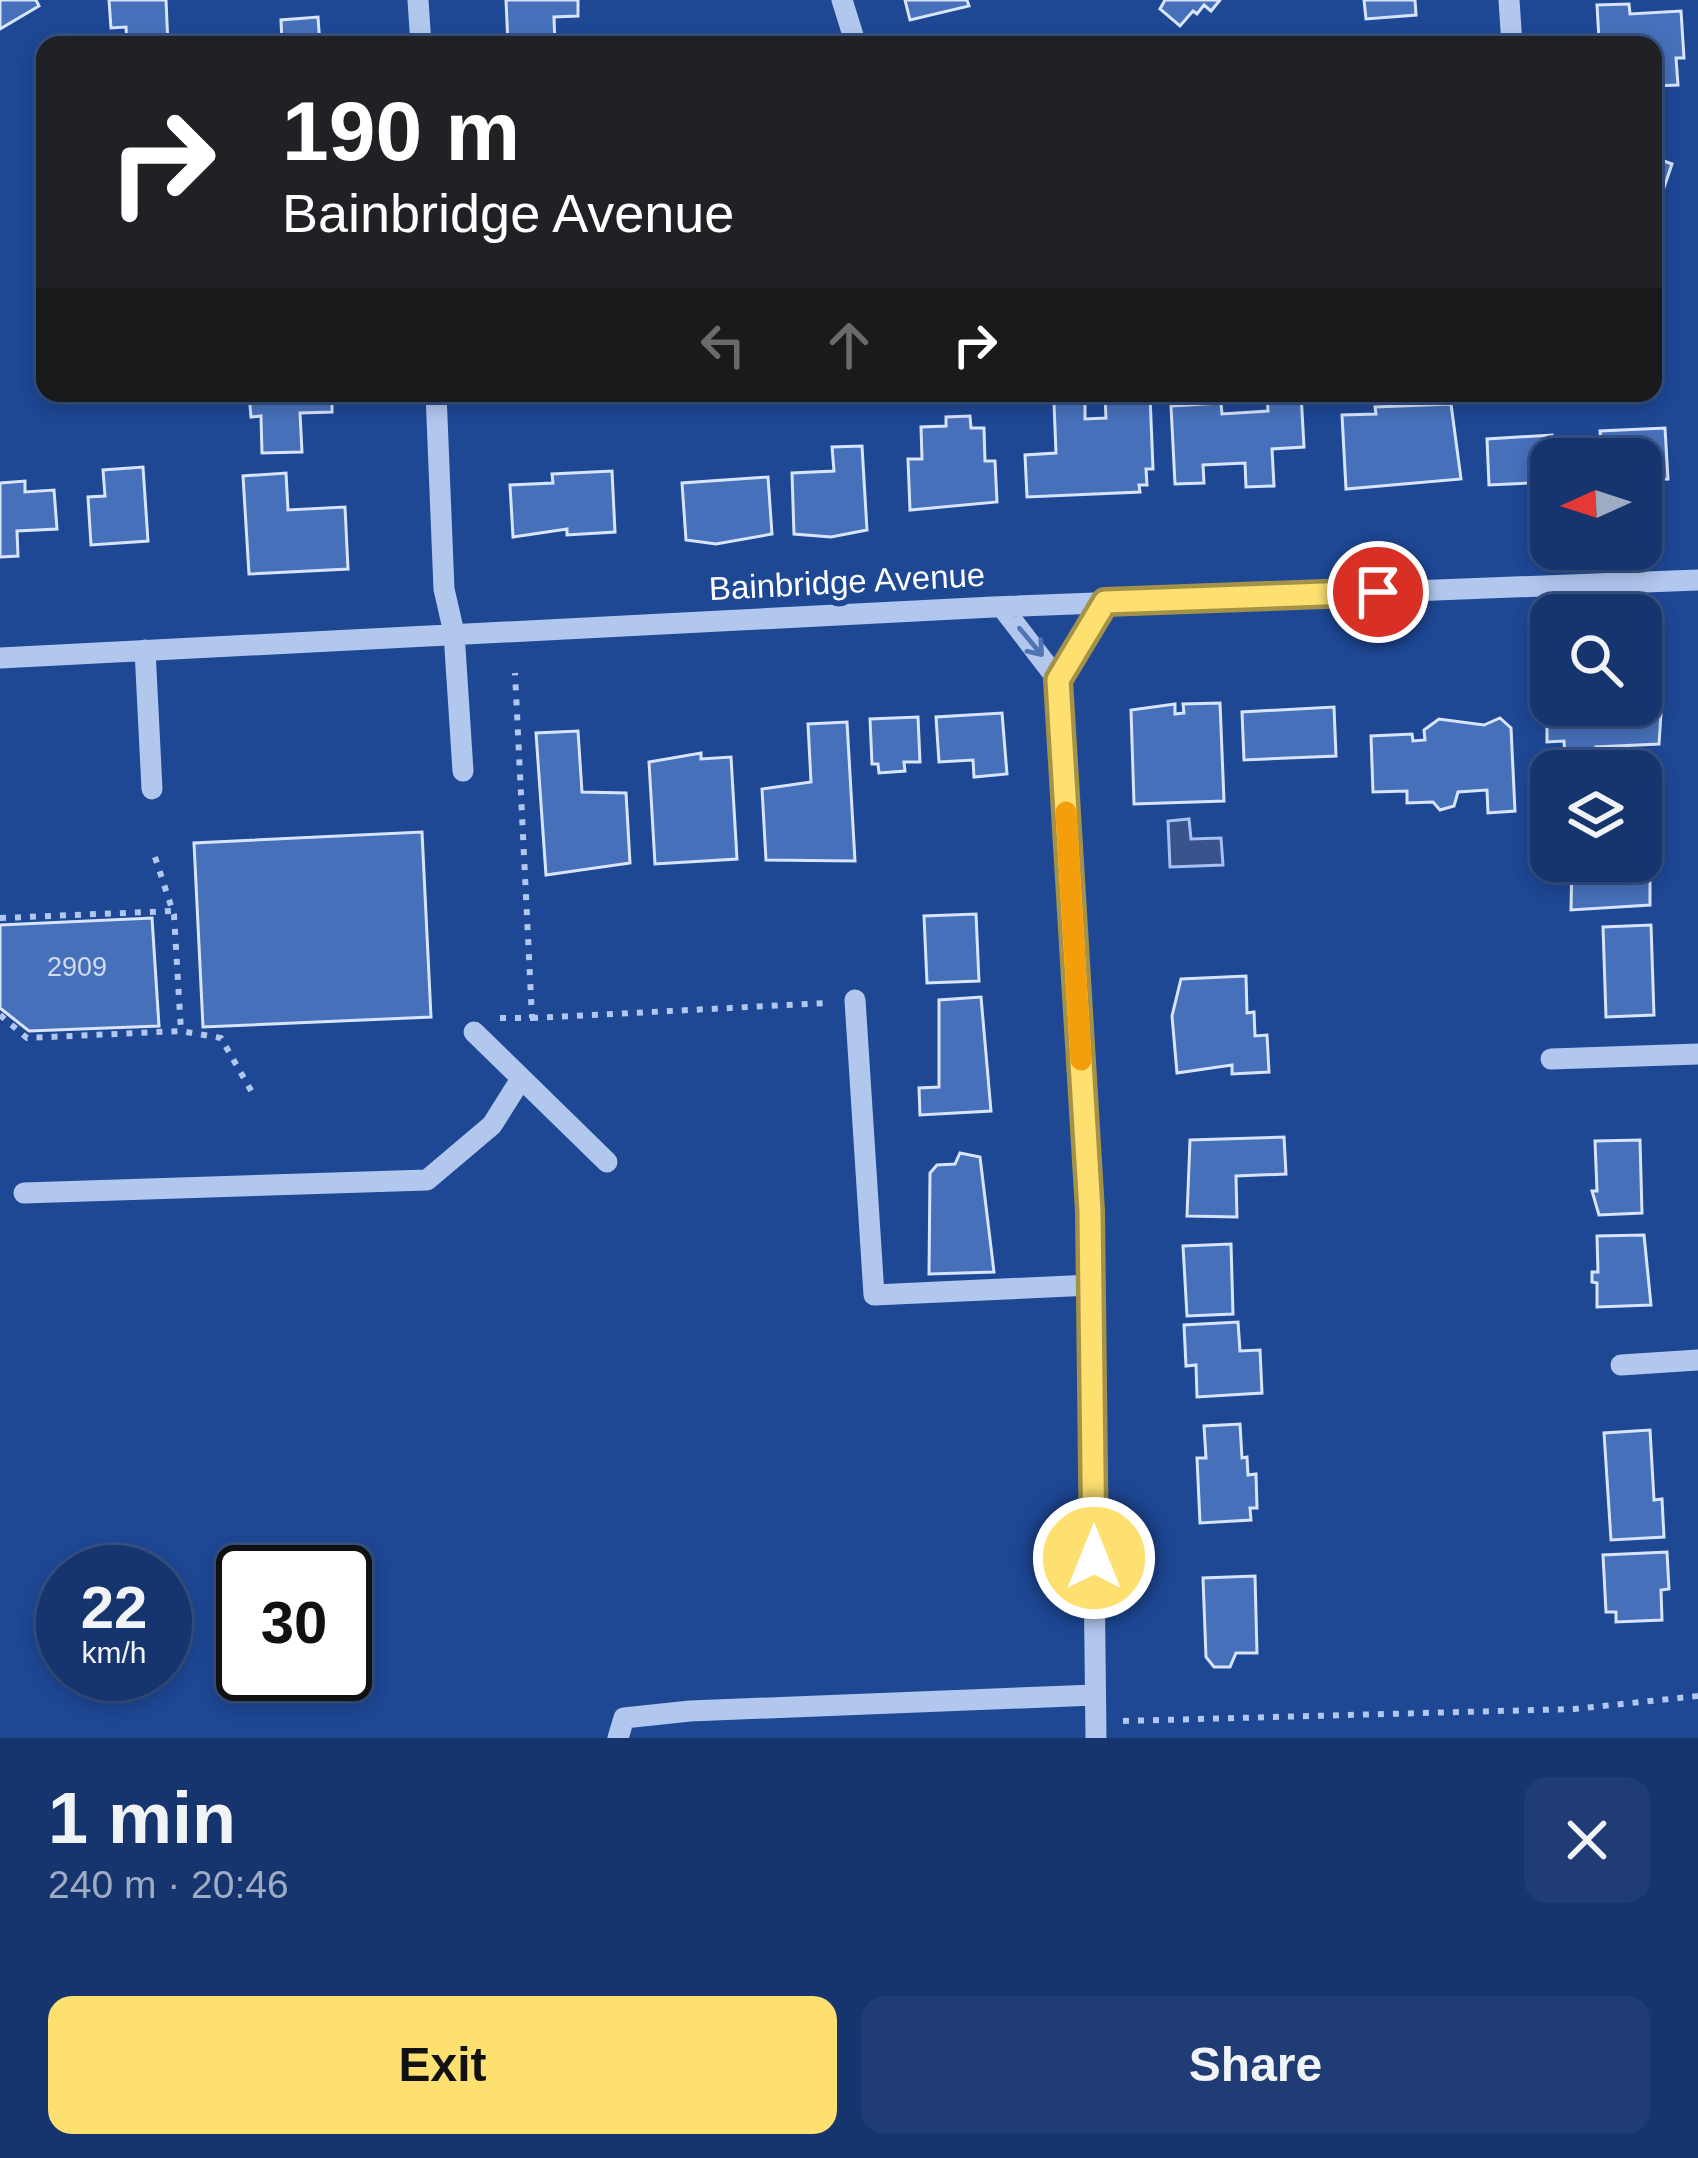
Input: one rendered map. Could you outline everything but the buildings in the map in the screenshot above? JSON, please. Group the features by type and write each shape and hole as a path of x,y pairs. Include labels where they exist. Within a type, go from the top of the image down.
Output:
{"street":[{"path":"418,0 420,36"},
{"path":"842,0 853,36"},
{"path":"1509,0 1511,36"},
{"path":"436,402 444,589 454,633 463,771"},
{"name":"Bainbridge Avenue","path":"0,658 1105,602 1698,580"},
{"path":"1096,1730 1091,1285 1058,680 1105,602"},
{"path":"1002,607 1058,680"},
{"path":"145,650 152,789"},
{"path":"855,1000 874,1294 1091,1285"},
{"path":"483,1025 521,1079 607,1162"},
{"path":"1552,1059 1698,1054"},
{"path":"24,1193 427,1180 492,1124 521,1079"},
{"path":"1621,1365 1698,1360"},
{"path":"618,1738 624,1718 690,1711 1095,1695"}],"path":[{"path":"515,673 532,1018"},
{"path":"155,857 173,911 182,1031"},
{"path":"0,918 173,911"},
{"path":"483,1025 532,1018 855,1000"},
{"path":"0,1015 27,1038 182,1031 221,1038 253,1094"},
{"path":"1096,1730 1574,1709 1698,1696"}],"water":[{"path":"1189,819 1191,839 1221,838 1223,865 1170,867 1168,821"}],"slow traffic":[{"path":"1066,812 1081,1060"}],"route":[{"path":"1094,1558 1090,1211 1058,680 1105,602 1378,592"}]}
